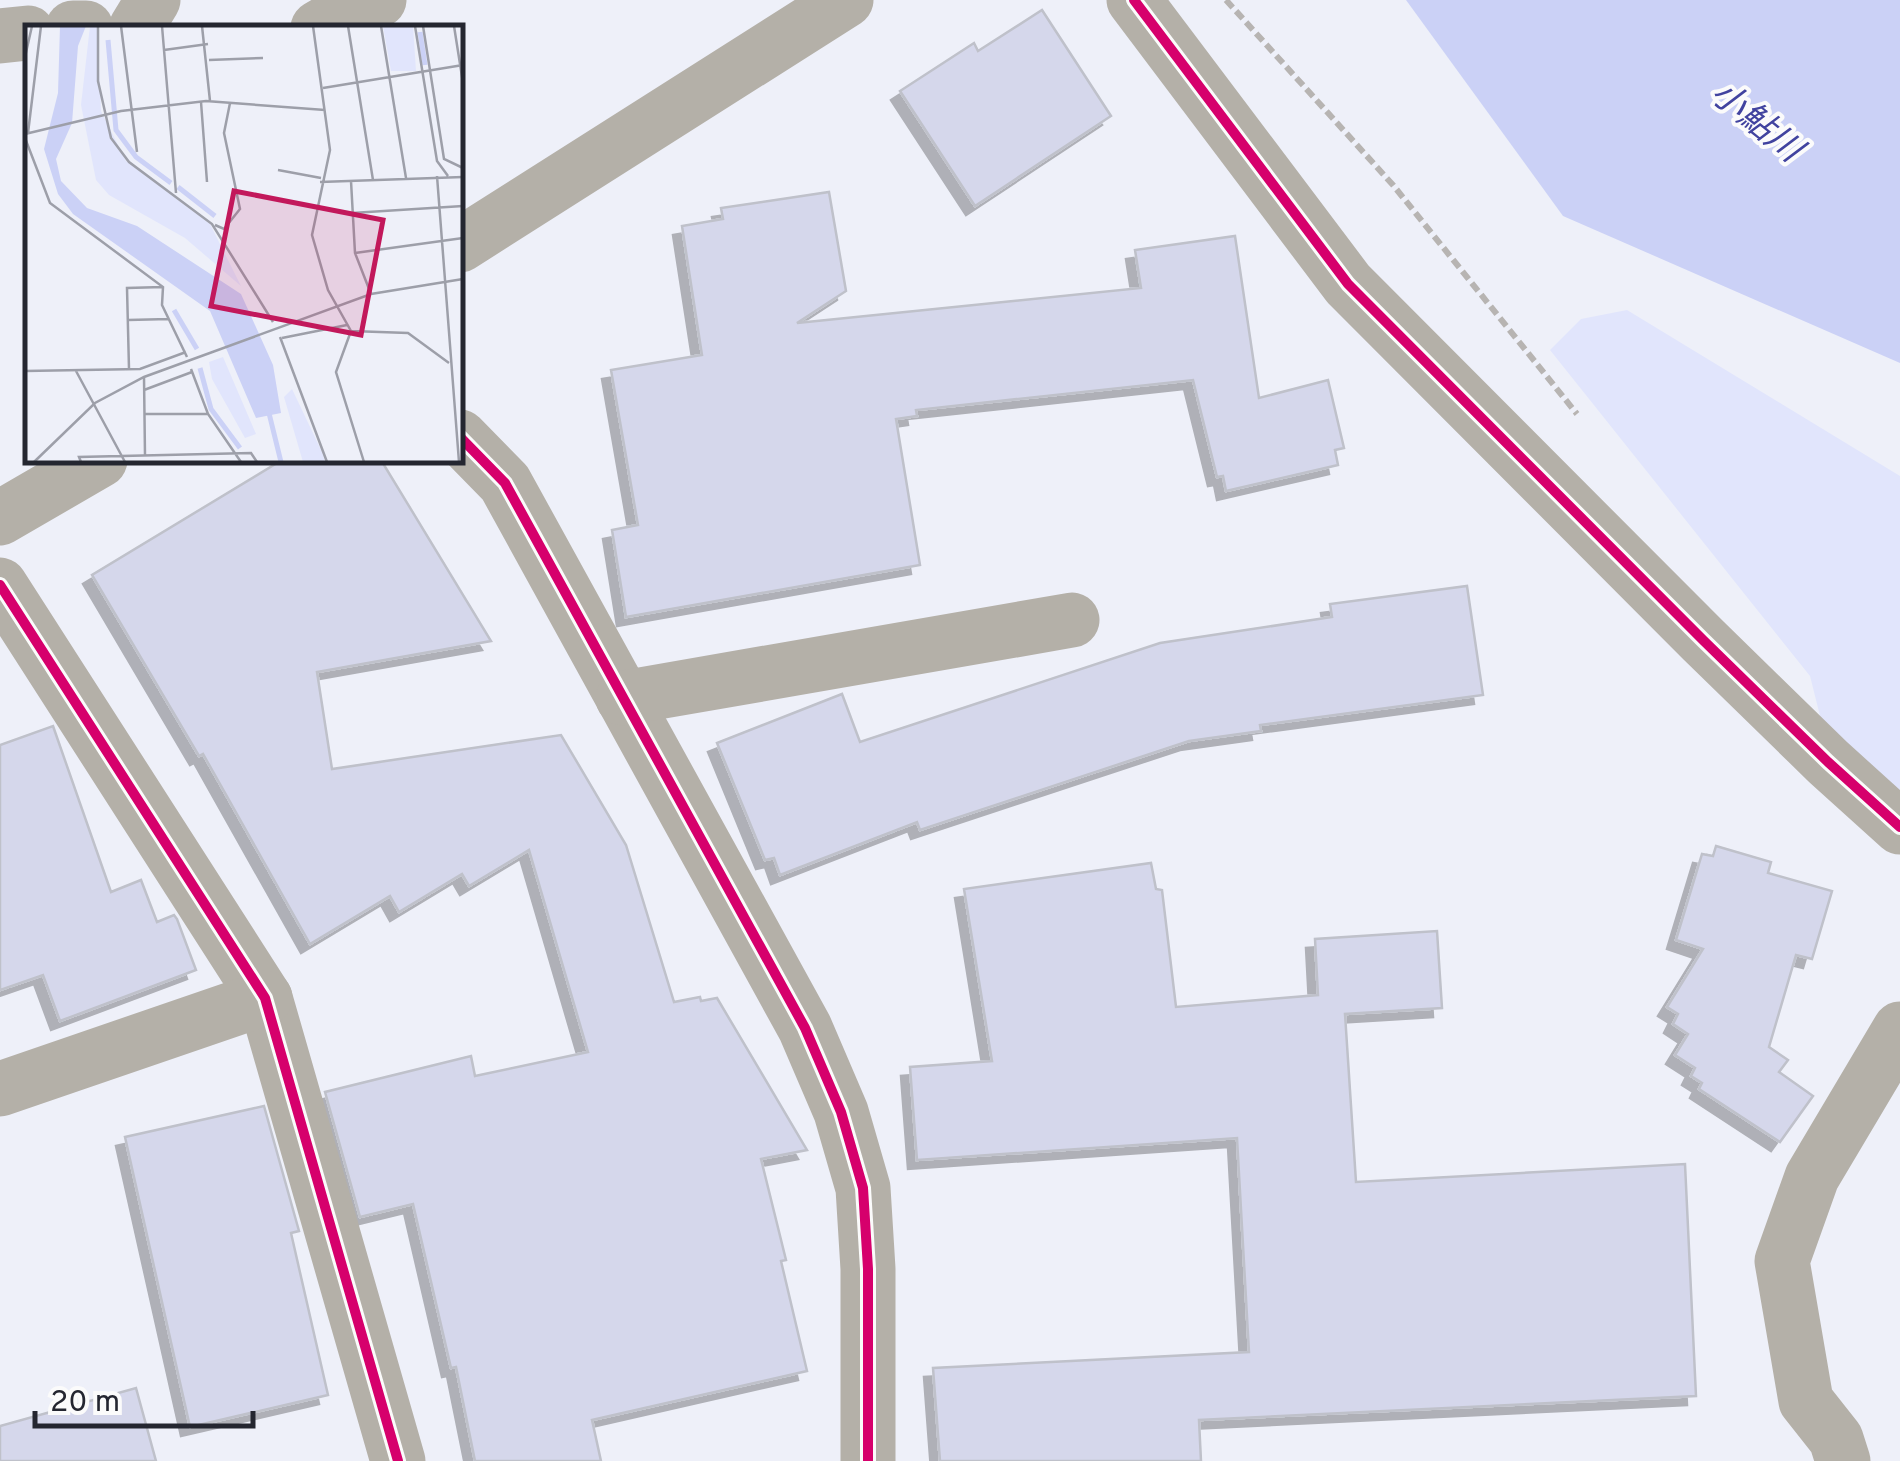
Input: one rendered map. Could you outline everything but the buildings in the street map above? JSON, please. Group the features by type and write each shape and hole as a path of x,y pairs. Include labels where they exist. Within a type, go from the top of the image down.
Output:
{"street":[{"path":"138,25 153,0"},
{"path":"323,25 347,10 379,0"},
{"path":"462,245 846,0"},
{"path":"1134,0 1348,284 1703,640 1900,826"},
{"path":"0,36 25,32"},
{"path":"462,438 504,482 805,1028 841,1112 863,1188 868,1269 868,1461"},
{"path":"0,518 97,462"},
{"path":"0,585 266,998 398,1461"},
{"path":"623,698 1072,620"},
{"path":"0,1089 266,998"},
{"path":"1843,1461 1836,1439 1806,1402 1782,1262 1812,1177 1900,1028"}],"path":[{"path":"1226,0 1394,185 1588,428"}],"shaded area":[{"path":"1627,310 1900,476 1900,800 1822,724 1810,676 1550,350 1581,319"}],"water":[{"name":"小鮎川","path":"1406,0 1900,0 1900,363 1563,216"}],"cycle path":[{"path":"1134,0 1348,284 1703,640 1900,827"},
{"path":"462,439 505,483 805,1028 841,1112 863,1188 868,1269 868,1461"},
{"path":"0,585 265,998 398,1461"}]}
